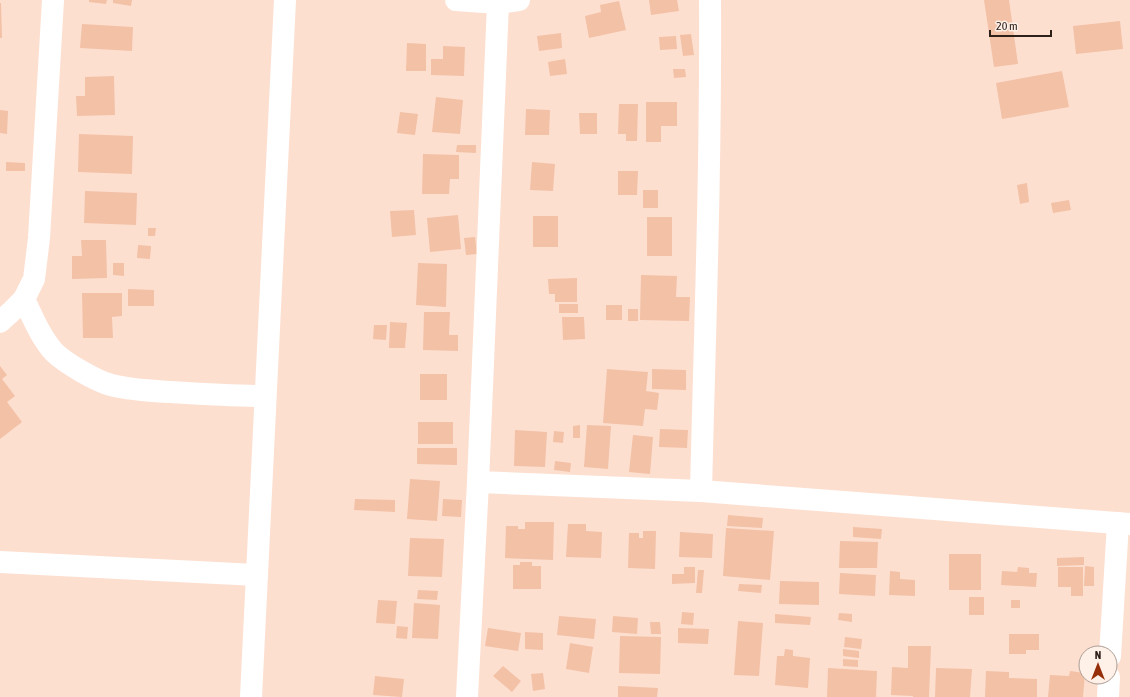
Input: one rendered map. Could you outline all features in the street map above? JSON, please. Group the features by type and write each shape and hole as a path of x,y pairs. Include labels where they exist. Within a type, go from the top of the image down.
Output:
{"street":[{"path":"0,322 24,299 34,279 39,238 53,0"},
{"path":"251,697 285,0"},
{"path":"456,0 508,2 478,482 467,697"},
{"path":"701,491 708,208 710,0"},
{"path":"24,299 45,340 54,352 70,365 100,381 110,385 158,391 265,396"},
{"path":"478,482 701,491 1124,523 1111,645"},
{"path":"0,562 257,575"},
{"path":"1108,697 1109,685"}],"building":[{"path":"89,0 107,0 106,4 89,2"},
{"path":"113,0 132,0 131,6 113,3"},
{"path":"649,0 677,0 679,11 651,15"},
{"path":"984,0 1009,0 1018,64 994,67"},
{"path":"619,1 626,30 589,38 585,16 601,12 600,5"},
{"path":"1,3 2,38 0,38"},
{"path":"1120,21 1123,49 1076,54 1073,26"},
{"path":"82,24 133,27 132,51 80,48"},
{"path":"561,33 562,48 539,51 537,36"},
{"path":"691,34 694,55 683,56 680,35"},
{"path":"676,36 677,49 660,50 659,37"},
{"path":"407,43 426,44 426,71 406,71"},
{"path":"443,46 465,47 464,76 431,75 431,59 443,59"},
{"path":"565,59 567,74 550,76 548,62"},
{"path":"673,69 685,69 686,77 674,78"},
{"path":"1062,71 1069,107 1002,119 996,83"},
{"path":"114,76 115,115 77,116 76,96 85,96 85,77"},
{"path":"436,97 463,100 460,134 432,132"},
{"path":"646,102 677,102 677,126 661,126 661,142 646,142"},
{"path":"619,104 638,104 637,141 626,141 626,134 618,134"},
{"path":"526,109 550,110 549,135 525,135"},
{"path":"0,110 8,111 7,134 0,133"},
{"path":"400,112 418,114 415,135 397,133"},
{"path":"579,113 597,113 597,134 580,134"},
{"path":"79,134 133,136 132,174 78,172"},
{"path":"457,145 476,145 476,153 456,152"},
{"path":"423,154 459,155 459,179 450,179 449,194 422,194"},
{"path":"6,162 25,163 25,171 6,171"},
{"path":"532,162 555,164 553,191 530,190"},
{"path":"618,171 638,171 637,195 618,195"},
{"path":"1027,183 1029,202 1020,204 1017,185"},
{"path":"643,190 658,190 658,208 643,208"},
{"path":"85,191 137,193 136,225 84,223"},
{"path":"1069,200 1071,210 1053,213 1051,203"},
{"path":"414,210 416,235 392,237 390,211"},
{"path":"458,215 461,249 430,252 427,218"},
{"path":"533,216 558,216 558,247 533,247"},
{"path":"647,217 672,217 672,256 647,256"},
{"path":"148,228 156,228 155,236 148,236"},
{"path":"475,237 477,254 466,255 464,238"},
{"path":"81,240 106,240 107,278 72,279 72,256 82,256"},
{"path":"138,245 151,246 150,259 137,258"},
{"path":"113,263 124,263 124,276 113,275"},
{"path":"418,263 447,264 446,307 416,305"},
{"path":"641,275 677,276 676,297 690,297 689,321 640,320"},
{"path":"577,278 577,302 555,302 555,294 549,294 548,279"},
{"path":"128,289 154,290 154,306 128,306"},
{"path":"82,293 122,293 122,316 112,317 113,338 83,338"},
{"path":"559,304 578,304 578,313 559,313"},
{"path":"606,305 622,305 622,320 606,320"},
{"path":"628,309 638,309 638,321 628,321"},
{"path":"424,312 450,312 449,335 458,335 458,351 423,350"},
{"path":"562,317 584,317 585,339 563,340"},
{"path":"390,322 407,323 405,348 389,348"},
{"path":"374,325 387,325 386,340 373,339"},
{"path":"0,366 7,375 2,379 15,396 7,402 22,422 0,439"},
{"path":"607,369 648,372 646,391 659,393 657,410 645,409 643,426 603,423"},
{"path":"652,369 686,370 686,390 652,389"},
{"path":"420,374 447,374 447,400 420,400"},
{"path":"418,422 453,422 453,444 418,444"},
{"path":"580,425 580,438 573,438 573,426"},
{"path":"587,425 611,426 608,469 584,467"},
{"path":"660,429 688,430 687,448 659,447"},
{"path":"515,430 547,432 545,467 514,466"},
{"path":"554,431 564,432 563,443 553,442"},
{"path":"633,435 653,437 650,474 629,472"},
{"path":"417,448 457,448 457,465 417,464"},
{"path":"555,461 571,463 570,472 554,470"},
{"path":"410,479 440,481 437,521 407,519"},
{"path":"355,499 395,500 395,512 354,510"},
{"path":"443,499 462,500 461,517 442,516"},
{"path":"728,515 763,518 762,528 727,526"},
{"path":"525,522 554,522 553,560 505,558 506,526 518,526 518,529 525,529"},
{"path":"568,524 586,524 586,531 602,532 601,558 566,557"},
{"path":"853,527 882,529 881,539 853,537"},
{"path":"726,528 774,531 770,580 723,576"},
{"path":"643,531 656,531 655,569 628,568 629,533 639,533 639,538 643,538"},
{"path":"680,532 713,534 712,558 679,557"},
{"path":"410,538 444,539 442,577 408,576"},
{"path":"840,541 878,542 877,568 839,568"},
{"path":"949,554 981,554 981,590 949,590"},
{"path":"1084,557 1084,565 1057,566 1057,558"},
{"path":"520,562 532,562 532,566 541,566 541,589 513,589 513,565 520,565"},
{"path":"1085,566 1094,567 1094,586 1084,586"},
{"path":"684,567 695,567 695,583 672,584 672,574 684,574"},
{"path":"1018,567 1029,568 1029,573 1037,573 1036,587 1001,585 1002,571 1017,572"},
{"path":"1058,567 1083,567 1083,596 1071,596 1071,587 1058,587"},
{"path":"698,570 704,570 702,593 696,593"},
{"path":"890,571 900,572 900,579 915,580 915,596 889,595"},
{"path":"840,573 876,575 875,596 839,594"},
{"path":"780,581 819,582 819,605 779,604"},
{"path":"739,584 762,585 761,593 738,591"},
{"path":"418,590 438,591 437,600 417,599"},
{"path":"969,597 984,597 984,615 969,615"},
{"path":"378,600 397,601 395,624 376,623"},
{"path":"1011,600 1020,600 1020,608 1011,608"},
{"path":"414,603 440,605 438,639 412,638"},
{"path":"682,612 694,613 693,625 681,624"},
{"path":"839,613 852,614 852,622 838,620"},
{"path":"775,614 811,617 810,625 775,623"},
{"path":"559,616 596,619 594,639 557,635"},
{"path":"613,616 638,618 637,634 612,632"},
{"path":"738,621 763,623 759,676 734,675"},
{"path":"650,622 660,622 661,634 651,634"},
{"path":"397,626 408,627 407,639 396,638"},
{"path":"488,628 521,633 518,651 485,646"},
{"path":"678,628 709,629 708,644 678,643"},
{"path":"525,632 543,633 543,650 525,649"},
{"path":"1009,634 1039,634 1039,650 1026,650 1026,654 1009,654"},
{"path":"620,636 661,637 660,674 619,673"},
{"path":"845,637 862,639 861,649 844,647"},
{"path":"570,643 593,647 589,673 566,669"},
{"path":"908,646 931,646 929,697 891,695 892,667 908,668"},
{"path":"785,649 793,650 793,656 810,658 808,688 775,685 777,656 784,656"},
{"path":"843,649 859,651 859,658 843,656"},
{"path":"843,659 858,660 858,667 843,666"},
{"path":"503,666 521,681 512,692 493,676"},
{"path":"828,668 877,671 876,697 827,697"},
{"path":"936,668 972,669 970,697 935,697"},
{"path":"986,671 1009,672 1009,678 1037,679 1037,697 985,697"},
{"path":"1070,671 1078,672 1078,685 1084,685 1083,697 1048,697 1050,675 1069,676"},
{"path":"543,673 545,689 533,691 531,674"},
{"path":"375,676 404,679 402,697 373,695"},
{"path":"618,686 658,688 657,697 618,697"}]}
